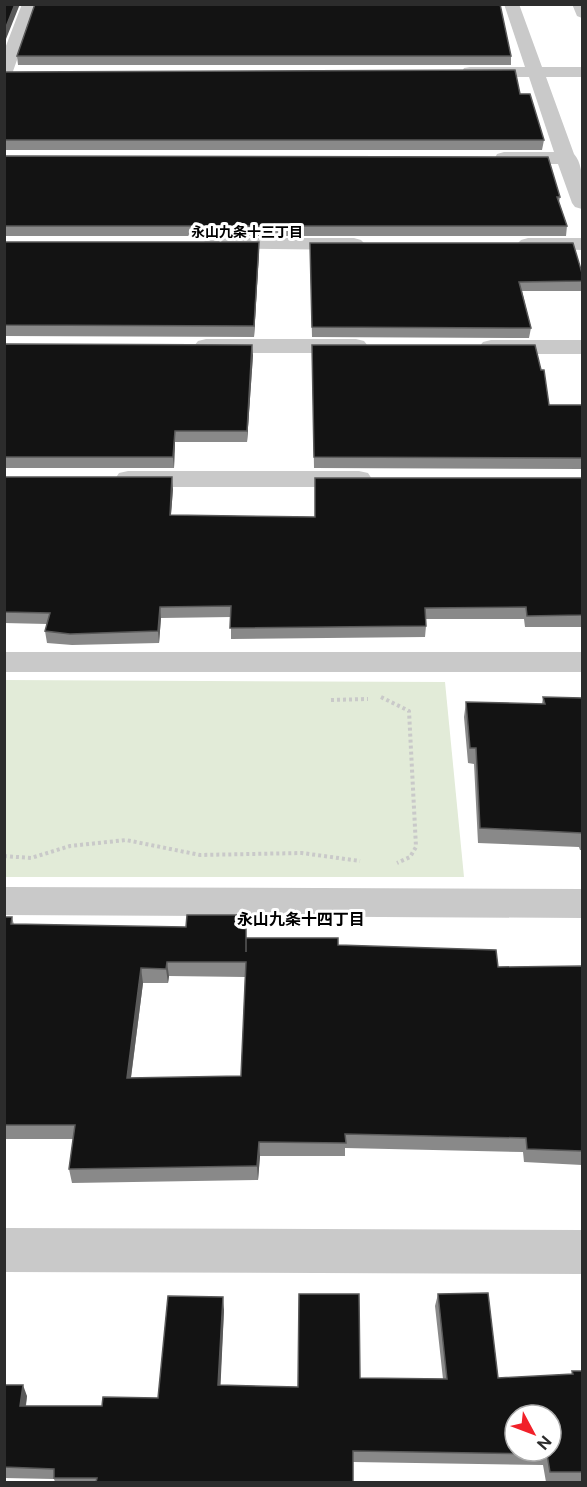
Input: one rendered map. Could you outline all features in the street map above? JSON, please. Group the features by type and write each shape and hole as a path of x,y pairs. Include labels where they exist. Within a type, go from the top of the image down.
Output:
{"street":[{"path":"8,73 30,4"},
{"path":"511,4 534,72 568,158 582,203"},
{"path":"579,4 582,13"},
{"path":"452,72 582,72"},
{"path":"484,158 568,158"},
{"path":"193,244 370,244"},
{"path":"512,244 582,244"},
{"path":"182,346 382,346"},
{"path":"465,347 582,347"},
{"path":"99,479 382,479"},
{"path":"4,662 582,662"},
{"path":"4,901 582,904"},
{"path":"4,1250 582,1252"}],"path":[{"path":"331,700 359,701 380,697 409,711 416,847 410,856 392,865"},
{"path":"4,856 31,858 70,846 126,840 200,855 302,853 369,862"}],"green space":[{"path":"5,680 445,682 464,877 5,877"}],"building":[{"path":"4,4 15,4 4,32"},
{"path":"35,4 500,4 511,56 17,56"},
{"path":"515,70 520,94 530,94 544,140 4,140 4,72"},
{"path":"4,156 548,157 560,197 557,197 567,226 4,226"},
{"path":"4,242 259,242 254,326 4,325"},
{"path":"310,243 573,243 582,273 582,281 519,282 531,328 312,327"},
{"path":"4,344 252,345 247,431 175,431 173,457 4,457"},
{"path":"312,345 535,345 541,370 544,370 549,405 582,405 582,458 314,457"},
{"path":"4,477 172,477 170,515 315,517 315,478 582,478 582,615 527,616 526,607 425,608 426,626 230,628 231,606 160,607 158,631 70,634 45,631 50,613 4,612"},
{"path":"543,697 582,698 582,833 480,828 476,748 470,748 466,702 545,704"},
{"path":"187,915 239,915 239,928 246,929 246,938 338,938 338,945 496,950 498,967 582,966 582,1151 527,1149 526,1138 345,1134 346,1143 259,1142 257,1166 69,1169 75,1125 4,1125 4,917 12,917 11,924 186,927","holes":["167,962 246,962 241,1076 127,1078 141,968 166,969"]},
{"path":"488,1293 498,1378 573,1374 572,1371 582,1371 582,1472 550,1472 548,1463 563,1463 563,1403 503,1403 503,1453 353,1451 353,1482 96,1482 97,1478 54,1478 54,1469 4,1467 4,1385 23,1385 20,1406 102,1406 103,1397 158,1398 168,1296 223,1297 218,1385 298,1387 299,1294 359,1294 360,1378 447,1379 438,1294"}],"district":[{"name":"永山九条十三丁目","path":"247,232"},
{"name":"永山九条十四丁目","path":"301,919"}]}
